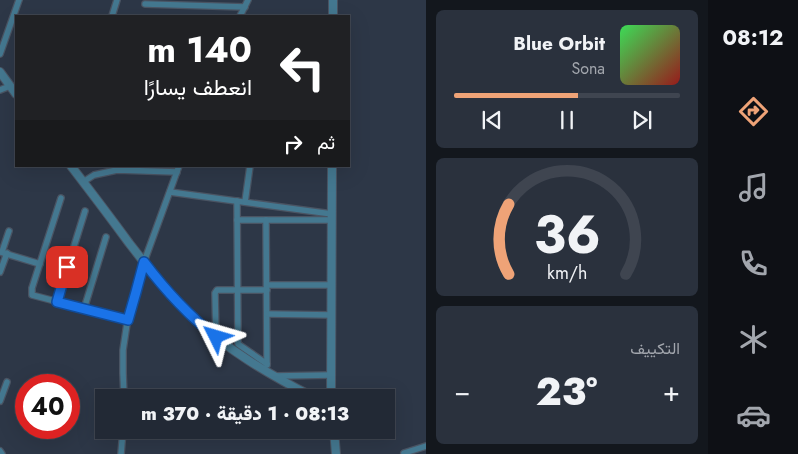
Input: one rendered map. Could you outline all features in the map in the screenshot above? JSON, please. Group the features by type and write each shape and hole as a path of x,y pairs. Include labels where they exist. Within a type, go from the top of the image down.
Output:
{"street":[{"path":"0,54 19,0"},
{"path":"112,15 117,0"},
{"path":"241,15 248,0"},
{"path":"333,0 333,15"},
{"path":"145,4 245,7"},
{"path":"0,72 15,93"},
{"path":"0,90 10,86"},
{"path":"72,167 161,285 175,300 216,337 300,389"},
{"path":"245,202 250,167"},
{"path":"331,389 332,167"},
{"path":"83,182 94,175 117,170 178,169 144,262 128,320 123,350 124,389"},
{"path":"170,192 245,202 332,217"},
{"path":"61,198 32,288 32,294 128,320"},
{"path":"237,201 238,344 270,371 331,375"},
{"path":"57,302 85,211"},
{"path":"237,220 332,217"},
{"path":"266,220 270,371"},
{"path":"0,272 3,253 10,231"},
{"path":"84,309 106,237"},
{"path":"3,253 40,264"},
{"path":"216,337 215,292 220,290 332,285"},
{"path":"267,314 332,315"},
{"path":"0,401 7,382"},
{"path":"121,454 122,439"},
{"path":"335,439 336,454"},
{"path":"403,454 426,446"}],"route":[{"path":"67,267 57,302 128,320 144,262 175,300 216,337"}]}
